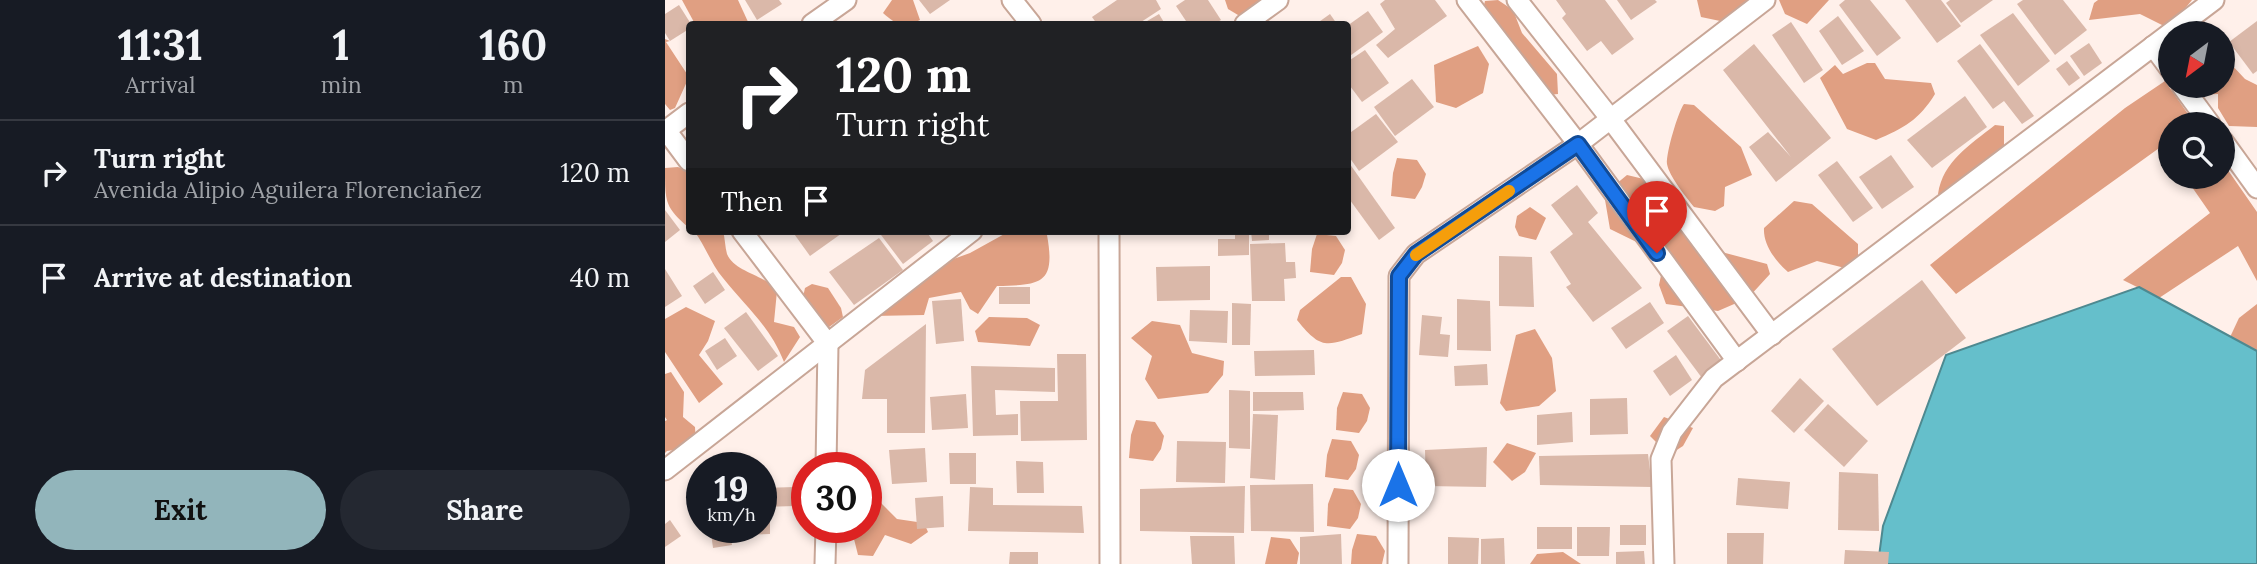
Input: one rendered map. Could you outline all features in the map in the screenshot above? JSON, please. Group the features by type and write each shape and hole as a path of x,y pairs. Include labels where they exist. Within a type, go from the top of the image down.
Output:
{"street":[{"path":"816,21 846,0"},
{"path":"1012,0 1029,21"},
{"path":"1249,21 1278,0"},
{"path":"1467,0 1578,144 1737,361"},
{"path":"1517,0 1610,118 1772,335"},
{"path":"1398,564 1399,276 1416,254 1578,144 1765,0"},
{"path":"1664,564 1661,459 1672,432 1714,378 2214,0"},
{"path":"2153,46 2158,53"},
{"path":"686,115 665,130 686,157"},
{"path":"2235,158 2257,188"},
{"path":"745,235 828,344 826,452"},
{"path":"665,470 967,235"},
{"path":"1109,235 1110,564"},
{"path":"825,564 826,543"}],"shaded area":[{"path":"682,0 738,0 748,21 693,21"},
{"path":"892,0 913,0 920,20 894,21 883,13"},
{"path":"1225,0 1268,0 1243,18 1228,9"},
{"path":"1498,0 1513,10 1522,33 1557,74 1558,94 1548,95 1480,21 1485,1"},
{"path":"1697,0 1750,0 1725,22 1701,17"},
{"path":"1779,0 1829,0 1807,24 1785,14"},
{"path":"2098,0 2192,0 2178,17 2158,23 2140,14 2089,20 2094,3"},
{"path":"665,39 670,41 666,42 686,72 686,84 675,108 670,110 665,104"},
{"path":"1478,46 1489,64 1483,93 1456,108 1436,102 1434,65"},
{"path":"1867,63 1875,63 1885,79 1931,83 1935,94 1910,122 1876,140 1847,129 1820,78 1835,65 1843,74"},
{"path":"2235,68 2245,79 2257,85 2257,127 2235,126 2235,112 2220,112 2218,98 2235,98"},
{"path":"2158,86 2158,98 2177,98 2187,112 2158,112 2158,149 1956,294 1930,265 2125,108"},
{"path":"1684,104 1694,105 1741,147 1752,175 1725,187 1724,206 1715,211 1694,207 1668,169 1670,142"},
{"path":"1995,125 2004,126 2004,146 1959,193 1938,194 1945,172 1952,163"},
{"path":"1397,158 1417,160 1426,174 1415,199 1391,196"},
{"path":"678,167 686,171 686,225 675,215 668,203 665,168"},
{"path":"1627,175 1648,180 1714,250 1767,264 1770,274 1748,298 1718,311 1666,304 1659,285 1665,256 1610,229 1604,194"},
{"path":"2235,180 2257,212 2257,281 2238,246 2159,298 2123,280 2210,213 2193,189 2235,189"},
{"path":"1794,201 1812,204 1858,244 1858,265 1849,269 1817,261 1788,272 1783,268 1768,246 1764,228"},
{"path":"1530,207 1546,218 1536,240 1519,236 1515,227 1517,216"},
{"path":"697,235 724,235 727,254 731,260 743,270 772,285 777,291 774,322 794,327 800,337 784,362 765,327 719,273"},
{"path":"1003,235 1047,235 1049,264 1047,272 1035,282 997,286 978,314 970,309 961,292 929,298 924,315 873,316 937,265 970,253"},
{"path":"1317,235 1336,236 1345,250 1342,263 1334,275 1310,272 1312,249"},
{"path":"1341,277 1351,277 1366,304 1362,334 1326,343 1313,337 1297,320 1300,310"},
{"path":"812,284 828,288 841,308 843,317 825,330 803,297 805,288"},
{"path":"2257,304 2257,373 2223,352 2239,318"},
{"path":"686,307 715,321 708,341 699,355 723,384 699,403 665,352 665,319"},
{"path":"989,317 1027,318 1040,325 1030,346 978,342 975,331"},
{"path":"1152,321 1180,325 1192,353 1224,361 1223,375 1208,393 1158,399 1145,379 1152,356 1131,338"},
{"path":"1535,329 1552,358 1556,391 1539,406 1506,411 1500,403 1516,335"},
{"path":"671,372 684,392 683,417 695,427 696,447 665,453 665,374"},
{"path":"1343,392 1362,394 1370,408 1367,421 1359,433 1336,430 1337,408"},
{"path":"1664,417 1693,428 1683,446 1669,455 1650,436"},
{"path":"1136,420 1155,422 1164,436 1161,449 1153,461 1129,458 1131,435"},
{"path":"1332,439 1351,441 1359,455 1356,469 1348,480 1325,477"},
{"path":"1507,443 1536,453 1525,472 1512,481 1493,462"},
{"path":"1334,488 1353,490 1361,504 1358,518 1350,529 1327,526 1328,504"},
{"path":"882,504 897,519 924,523 928,532 911,544 885,535 882,540"},
{"path":"1357,534 1376,536 1385,551 1382,564 1351,564"},
{"path":"1271,537 1290,539 1299,553 1297,564 1265,564"},
{"path":"855,543 880,543 873,556 858,555"},
{"path":"1563,552 1581,564 1530,564 1537,554"}],"water":[{"path":"2139,287 2257,351 2257,564 1878,564 1883,526 1946,355"}],"building":[{"path":"745,0 779,0 782,4 757,20"},
{"path":"919,0 950,0 930,14"},
{"path":"1117,0 1156,0 1161,9 1143,21 1095,21 1092,17"},
{"path":"1185,0 1208,0 1221,20 1186,21 1176,6"},
{"path":"1385,0 1435,0 1447,16 1388,58 1376,45 1395,29 1380,4"},
{"path":"1556,0 1605,0 1634,39 1612,55 1601,41 1587,51 1562,18 1566,14"},
{"path":"1617,0 1655,0 1657,2 1631,20"},
{"path":"1845,0 1870,0 1901,38 1877,56 1839,5"},
{"path":"1905,0 1941,0 1961,26 1937,43"},
{"path":"1950,0 1993,0 1961,23 1946,3"},
{"path":"2023,0 2063,0 2087,30 2055,55 2017,4"},
{"path":"679,5 689,21 686,21 686,31 670,41 665,33 665,14"},
{"path":"1368,11 1383,32 1351,55 1351,23"},
{"path":"2013,13 2050,61 2018,86 1980,35"},
{"path":"1159,14 1163,21 1147,21"},
{"path":"1330,14 1335,21 1320,21"},
{"path":"1838,16 1864,51 1842,65 1819,31"},
{"path":"2257,21 2257,71 2253,74 2235,50 2235,38"},
{"path":"1791,22 1823,70 1804,83 1772,35"},
{"path":"2089,43 2102,63 2084,76 2070,56"},
{"path":"1754,44 1831,138 1776,182 1749,147 1768,132 1791,157 1723,70"},
{"path":"1980,44 2034,116 2022,124 2004,101 1993,109 1957,61"},
{"path":"1365,50 1389,83 1362,102 1351,87 1351,59"},
{"path":"2067,61 2080,78 2069,86 2056,69"},
{"path":"1412,79 1434,107 1395,136 1374,107"},
{"path":"1965,96 1987,127 1932,168 1907,140"},
{"path":"1376,114 1398,142 1359,171 1351,160 1351,132"},
{"path":"1891,155 1914,187 1882,209 1859,177"},
{"path":"1837,161 1873,208 1853,222 1818,175"},
{"path":"1351,166 1395,228 1379,240 1351,202"},
{"path":"1577,185 1598,213 1588,222 1642,288 1593,322 1566,287 1571,284 1550,252 1573,234 1551,205"},
{"path":"665,210 680,230 665,242"},
{"path":"795,235 839,235 810,256"},
{"path":"881,235 929,235 933,241 903,264"},
{"path":"1235,235 1249,235 1249,255 1218,256 1218,239 1235,239"},
{"path":"1251,235 1269,235 1269,240 1252,241"},
{"path":"879,238 903,270 854,305 829,272"},
{"path":"1285,243 1286,262 1295,262 1296,278 1284,279 1285,301 1252,301 1250,244"},
{"path":"1499,256 1532,257 1534,307 1499,306"},
{"path":"1210,266 1210,300 1157,301 1156,267"},
{"path":"665,269 682,296 665,307"},
{"path":"713,272 725,290 705,304 693,286"},
{"path":"1922,280 1966,338 1877,406 1832,349"},
{"path":"999,287 1030,287 1030,304 999,304"},
{"path":"961,299 964,341 936,344 932,301"},
{"path":"1457,299 1490,301 1491,351 1457,350"},
{"path":"1650,302 1664,323 1626,349 1611,328"},
{"path":"1232,303 1251,304 1250,345 1232,345"},
{"path":"1190,310 1228,311 1227,343 1189,341"},
{"path":"746,312 778,356 758,371 724,328"},
{"path":"1422,315 1442,317 1440,334 1450,335 1448,357 1419,355"},
{"path":"1688,316 1723,363 1702,378 1667,331"},
{"path":"926,324 925,433 887,433 887,399 862,399 865,370"},
{"path":"725,338 737,356 717,370 705,351"},
{"path":"1314,350 1315,375 1255,376 1254,351"},
{"path":"1057,354 1086,354 1087,440 1021,441 1020,401 1058,401"},
{"path":"1676,355 1692,380 1670,396 1653,371"},
{"path":"1487,364 1488,385 1455,386 1454,366"},
{"path":"971,366 1055,368 1055,392 995,390 996,415 1018,414 1018,435 973,436"},
{"path":"1800,378 1824,401 1794,433 1771,411"},
{"path":"1229,390 1250,391 1250,449 1229,448"},
{"path":"1253,392 1303,392 1304,410 1253,411"},
{"path":"966,394 968,428 932,430 930,397"},
{"path":"1627,398 1628,434 1590,435 1590,399"},
{"path":"1828,404 1868,441 1844,467 1804,430"},
{"path":"1572,412 1573,442 1537,445 1537,415"},
{"path":"1253,414 1278,415 1275,480 1250,478"},
{"path":"1177,441 1226,442 1225,483 1176,482"},
{"path":"1487,447 1486,487 1426,486 1425,450"},
{"path":"925,448 927,482 892,484 889,450"},
{"path":"949,453 976,453 976,484 950,484"},
{"path":"1648,454 1652,487 1540,485 1539,456"},
{"path":"1016,461 1043,462 1044,493 1017,493"},
{"path":"1839,472 1878,474 1879,531 1838,530"},
{"path":"1738,478 1790,482 1788,509 1736,505"},
{"path":"1313,484 1314,532 1251,531 1250,485"},
{"path":"1245,486 1244,533 1140,531 1140,489"},
{"path":"791,487 791,506 777,507 777,488"},
{"path":"970,487 993,488 993,505 1082,506 1084,533 968,531"},
{"path":"943,496 944,527 917,529 915,498"},
{"path":"670,520 681,536 665,547 665,524"},
{"path":"1620,525 1646,525 1646,545 1620,545"},
{"path":"1537,527 1572,527 1572,549 1537,549"},
{"path":"1577,527 1610,527 1609,556 1577,556"},
{"path":"1727,533 1764,533 1763,564 1727,564"},
{"path":"1341,534 1342,564 1300,564 1300,537"},
{"path":"1190,536 1234,536 1235,564 1192,564"},
{"path":"1448,537 1479,538 1478,564 1448,564"},
{"path":"1504,538 1505,564 1481,564 1481,539"},
{"path":"712,543 732,545 713,548"},
{"path":"1845,550 1889,552 1888,564 1844,564"},
{"path":"1644,551 1645,564 1616,564 1616,552"},
{"path":"1010,552 1038,552 1038,564 1009,564"}],"slow traffic":[{"path":"1416,255 1509,191"}],"route":[{"path":"1398,485 1399,276 1416,254 1578,144 1657,253"}]}
